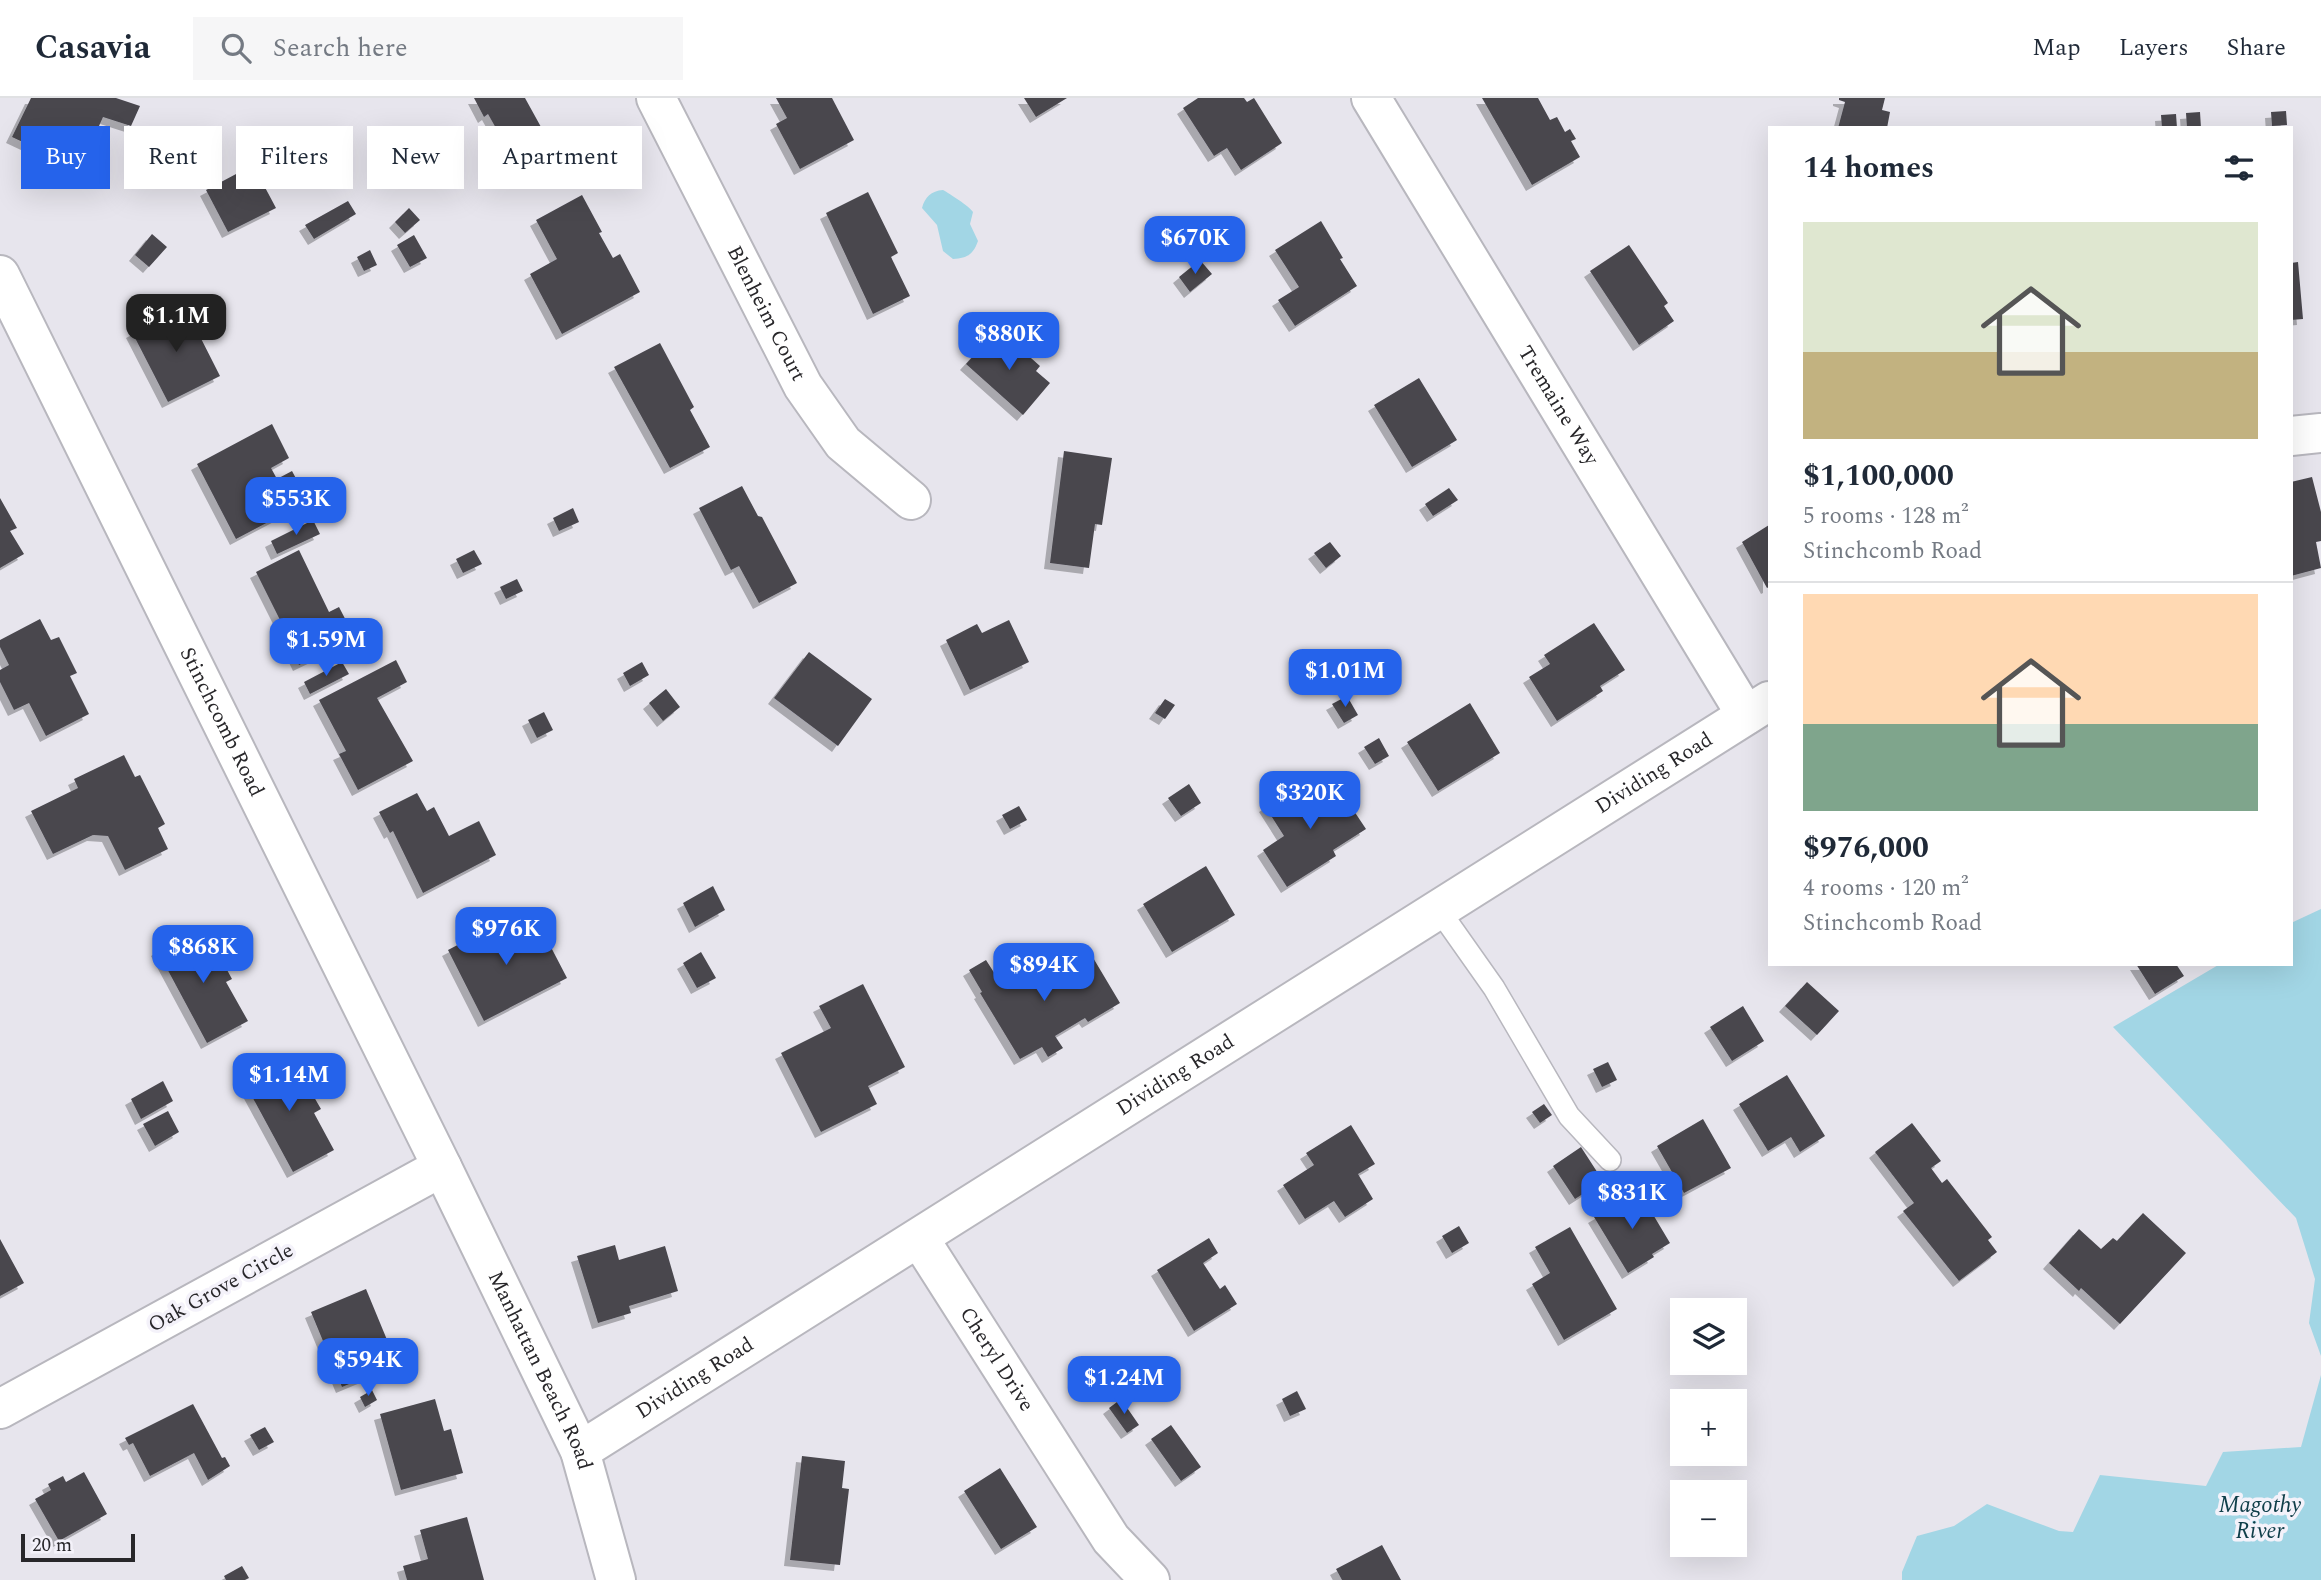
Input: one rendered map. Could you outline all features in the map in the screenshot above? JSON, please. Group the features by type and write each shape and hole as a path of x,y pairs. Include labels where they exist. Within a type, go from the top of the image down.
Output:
{"street":[{"name":"Blenheim Court","path":"656,98 803,386 843,443 911,500"},
{"name":"Tremaine Way","path":"1371,98 1758,708"},
{"name":"Stinchcomb Road","path":"0,275 442,1167"},
{"path":"2293,436 2321,433"},
{"name":"Dividing Road","path":"580,1451 1758,708"},
{"name":"Oak Grove Circle","path":"0,1409 442,1167"},
{"name":"Manhattan Beach Road","path":"442,1167 580,1451 616,1580"},
{"name":"Cheryl Drive","path":"919,1238 1111,1539 1150,1580"}],"lane":[{"path":"1438,910 1493,988 1569,1116 1610,1160"}],"water":[{"path":"943,190 973,212 970,224 978,241 972,253 962,258 953,259 943,251 937,225 922,208 929,195"},
{"path":"2321,909 2321,1356 2309,1323 2315,1279 2296,1218 2113,1027 2217,966 2293,966 2293,922"},
{"name":"Magothy River","path":"2321,1375 2321,1580 1902,1580 1902,1572 1917,1536 1954,1526 1987,1504 2059,1531 2073,1532 2100,1475 2206,1486 2223,1452 2301,1447"}],"building":[{"path":"31,98 116,98 140,106 131,126 103,117 99,126 21,126 21,141 12,137"},
{"path":"474,98 525,98 540,126 495,126 488,114 484,117"},
{"path":"776,98 832,98 854,140 800,169 776,124 787,118"},
{"path":"1024,98 1067,98 1036,117"},
{"path":"1198,98 1244,98 1247,102 1254,98 1282,143 1241,170 1227,148 1214,156 1183,108"},
{"path":"1482,98 1538,98 1550,120 1557,117 1565,132 1570,129 1576,139 1571,141 1580,157 1532,185"},
{"path":"1885,98 1882,110 1890,112 1887,126 1839,126 1845,102 1839,100"},
{"path":"2286,111 2287,125 2272,126 2271,112"},
{"path":"2200,112 2201,126 2187,126 2186,113"},
{"path":"2176,114 2177,126 2162,126 2161,115"},
{"path":"236,174 236,189 266,189 276,208 228,232 206,190 222,189 222,181"},
{"path":"868,192 898,253 891,257 910,296 873,314 826,213"},
{"path":"582,195 613,258 620,254 640,292 562,334 530,274 557,259 536,220"},
{"path":"348,201 356,214 314,239 305,225"},
{"path":"409,208 420,220 405,233 395,222"},
{"path":"1321,221 1357,286 1295,326 1278,300 1299,287 1275,250"},
{"path":"152,234 167,247 149,267 135,255"},
{"path":"414,235 427,258 410,267 397,245"},
{"path":"1629,245 1668,303 1664,306 1674,321 1639,345 1590,271"},
{"path":"370,250 377,265 364,271 357,257"},
{"path":"1200,260 1212,274 1190,292 1179,277"},
{"path":"2298,262 2303,319 2293,320 2293,263"},
{"path":"184,305 220,376 168,402 132,332"},
{"path":"998,329 1040,366 1036,371 1050,383 1023,415 966,364"},
{"path":"660,343 694,407 690,410 710,447 670,468 614,367"},
{"path":"1419,378 1457,440 1412,467 1374,405"},
{"path":"272,424 289,458 271,468 277,479 292,471 308,501 236,539 197,464"},
{"path":"1064,451 1112,458 1102,525 1095,524 1089,568 1050,563"},
{"path":"2312,477 2321,512 2321,541 2316,542 2321,568 2293,575 2293,482"},
{"path":"742,486 758,516 762,517 797,583 759,603 739,566 731,570 699,508"},
{"path":"1449,488 1458,500 1433,516 1425,504"},
{"path":"0,498 17,528 10,531 24,554 0,568"},
{"path":"573,508 579,522 559,531 553,518"},
{"path":"313,520 320,534 277,554 271,541"},
{"path":"1768,526 1768,588 1767,588 1742,542"},
{"path":"1330,542 1341,556 1326,568 1314,553"},
{"path":"299,550 329,612 339,607 355,638 299,665 256,572"},
{"path":"474,550 482,564 463,573 456,559"},
{"path":"517,579 523,591 506,599 500,587"},
{"path":"40,619 51,640 59,637 77,673 70,676 89,714 46,736 29,703 14,710 0,682 0,670 9,665 0,647 0,640"},
{"path":"1009,620 1029,662 970,690 946,640 977,624 982,633"},
{"path":"1594,623 1625,670 1600,686 1603,691 1557,721 1529,677 1550,664 1544,655"},
{"path":"809,652 872,699 838,746 774,698"},
{"path":"396,660 407,682 377,698 413,761 358,790 339,754 346,751 319,700"},
{"path":"342,662 349,674 310,694 304,682"},
{"path":"642,662 649,675 630,686 623,673"},
{"path":"666,689 680,707 663,721 649,703"},
{"path":"1347,696 1358,715 1344,723 1332,704"},
{"path":"1165,699 1175,705 1165,719 1155,713"},
{"path":"1470,703 1500,753 1438,791 1407,742"},
{"path":"544,712 553,730 537,738 528,720"},
{"path":"1379,738 1389,756 1375,764 1364,747"},
{"path":"124,755 135,777 140,775 165,824 158,828 168,849 125,870 108,836 93,835 53,854 31,811 78,788 74,779"},
{"path":"1189,784 1201,803 1181,816 1168,798"},
{"path":"1336,784 1366,829 1333,850 1336,856 1287,887 1263,850 1284,836 1265,806 1296,787 1306,803"},
{"path":"417,793 427,811 434,807 449,836 479,821 496,855 423,893 393,831 390,833 379,812"},
{"path":"1019,806 1027,820 1010,829 1002,815"},
{"path":"1206,866 1235,915 1172,952 1143,904"},
{"path":"713,886 725,910 695,927 683,903"},
{"path":"509,918 520,939 541,928 567,978 484,1021 448,950"},
{"path":"198,928 211,950 215,948 232,979 226,982 248,1021 207,1043 157,950"},
{"path":"701,952 716,978 697,988 683,963"},
{"path":"1092,956 1120,1003 1088,1022 1085,1018 1055,1036 1063,1048 1048,1057 1042,1047 1020,1059 969,970 986,960 1000,982 1020,971 1026,983 1054,966 1059,975"},
{"path":"2137,966 2177,966 2184,976 2155,994"},
{"path":"1807,982 1839,1011 1817,1035 1785,1006"},
{"path":"863,984 905,1067 868,1086 877,1104 821,1132 781,1053 831,1028 819,1006"},
{"path":"1743,1006 1764,1041 1732,1061 1710,1027"},
{"path":"283,1056 294,1076 300,1073 321,1109 314,1113 334,1150 293,1172 242,1078"},
{"path":"1608,1062 1617,1080 1602,1087 1593,1069"},
{"path":"1787,1075 1825,1136 1800,1152 1791,1137 1768,1151 1739,1104"},
{"path":"163,1081 173,1101 141,1119 131,1099"},
{"path":"1544,1104 1552,1115 1540,1123 1532,1112"},
{"path":"168,1111 179,1132 155,1146 143,1124"},
{"path":"1703,1119 1731,1168 1684,1193 1657,1146"},
{"path":"1912,1123 1941,1161 1931,1168 1942,1183 1947,1179 1992,1237 1988,1240 1997,1252 1959,1281 1903,1211 1914,1203 1875,1152"},
{"path":"1351,1125 1375,1164 1358,1174 1373,1199 1345,1217 1334,1201 1305,1219 1283,1185 1314,1165 1306,1153"},
{"path":"1581,1147 1603,1181 1575,1199 1553,1166"},
{"path":"1639,1191 1670,1243 1628,1273 1594,1217"},
{"path":"2143,1213 2186,1253 2120,1324 2049,1263 2079,1229 2101,1249 2113,1238 2117,1241"},
{"path":"1459,1226 1469,1243 1452,1253 1442,1236"},
{"path":"1570,1227 1617,1309 1564,1340 1532,1284 1550,1273 1535,1247"},
{"path":"1209,1238 1218,1253 1203,1263 1220,1289 1225,1285 1237,1304 1194,1331 1157,1270"},
{"path":"0,1239 24,1283 0,1296"},
{"path":"615,1245 619,1260 665,1246 678,1291 629,1306 631,1313 598,1323 577,1256"},
{"path":"366,1289 397,1364 342,1387 311,1312"},
{"path":"372,1390 377,1400 365,1407 360,1397"},
{"path":"1297,1391 1306,1409 1290,1416 1282,1399"},
{"path":"435,1399 444,1431 451,1429 463,1473 401,1490 380,1414"},
{"path":"1121,1399 1139,1425 1127,1433 1109,1408"},
{"path":"193,1404 222,1458 225,1457 230,1466 208,1480 194,1453 150,1476 133,1443 129,1445 125,1438"},
{"path":"1171,1425 1201,1467 1181,1481 1151,1439"},
{"path":"265,1427 274,1442 259,1450 250,1435"},
{"path":"802,1456 845,1461 842,1488 849,1489 840,1565 790,1560"},
{"path":"1000,1468 1037,1527 1001,1549 964,1491"},
{"path":"84,1472 107,1514 59,1541 35,1499 51,1490 48,1484 63,1476 66,1482"},
{"path":"467,1517 484,1580 407,1580 403,1566 428,1559 420,1530"},
{"path":"1382,1545 1401,1580 1342,1580 1336,1569"},
{"path":"242,1566 249,1578 226,1580 224,1576"}]}
